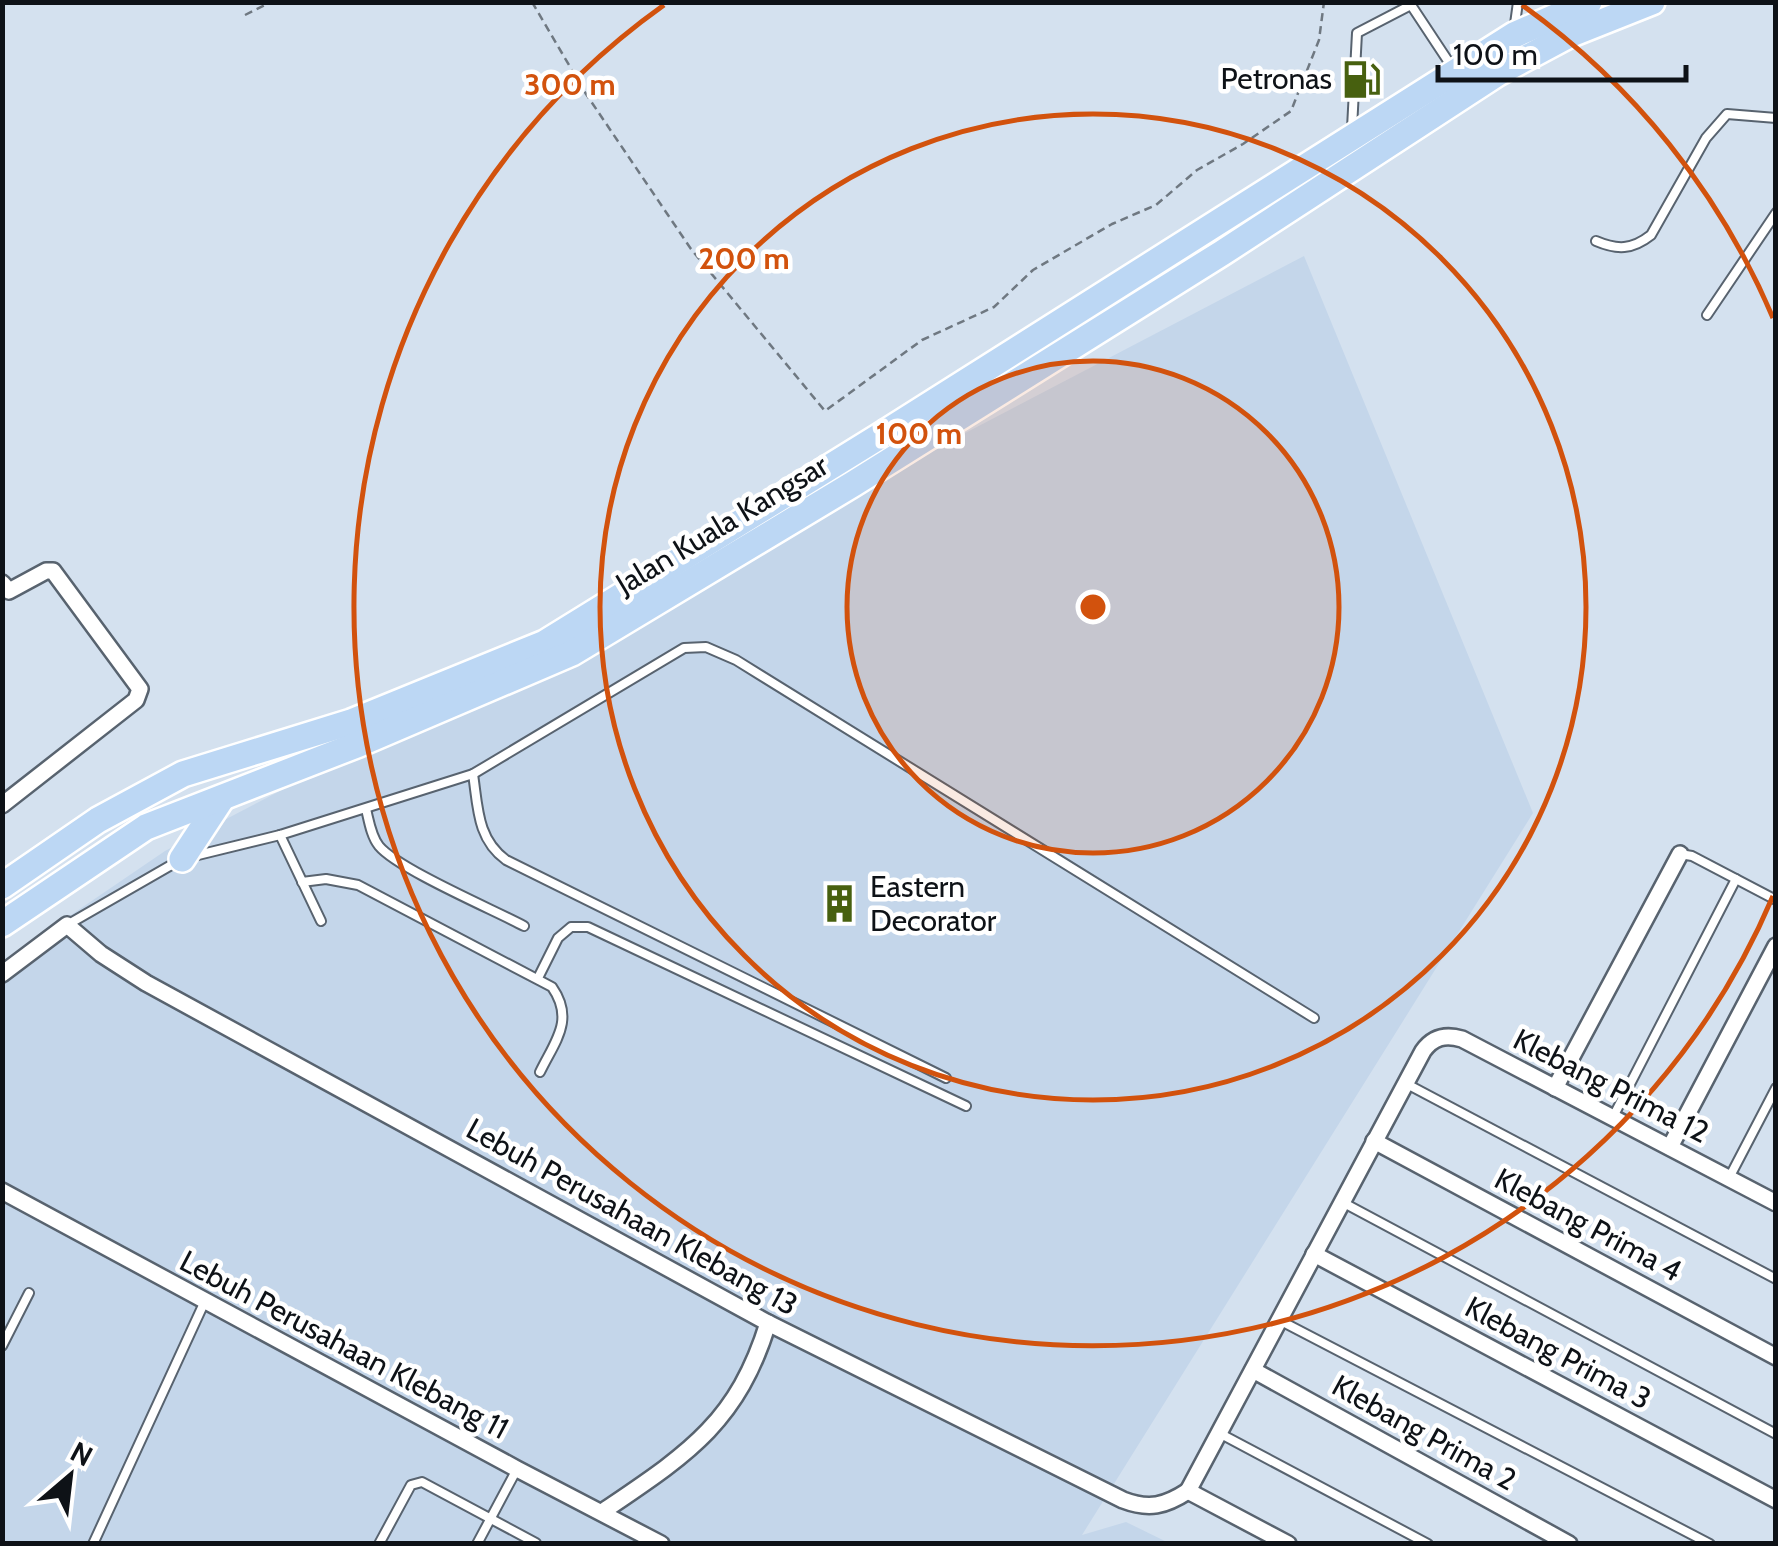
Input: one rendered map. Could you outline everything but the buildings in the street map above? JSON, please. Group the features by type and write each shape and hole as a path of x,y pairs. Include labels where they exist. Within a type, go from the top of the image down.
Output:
{"highway":[{"name":"Jalan Kuala Kangsar","path":"2,886 125,803 184,774 352,722 544,643 880,436 1455,72 1514,36 1589,2"},
{"name":"Jalan Kuala Kangsar","path":"2,924 146,827 359,744 572,653 853,484 1222,253 1498,73 1569,35 1652,2"},
{"path":"182,859 222,798"},
{"path":"2,866 38,862"},
{"path":"2,906 63,880"}],"street":[{"path":"2,806 136,700 140,689 52,571 5,590"},
{"path":"1555,1088 1680,854"},
{"path":"2,974 67,925"},
{"name":"Lebuh Perusahaan Klebang 13","path":"67,925 101,954 146,983 768,1323 1122,1500 1138,1506 1157,1506 1188,1491"},
{"path":"1670,1147 1776,946"},
{"name":"Klebang Prima 12","path":"1405,1083 1422,1051 1435,1039 1453,1036 1776,1203"},
{"path":"1288,1544 1188,1491 1405,1083"},
{"name":"Klebang Prima 4","path":"1374,1141 1776,1357"},
{"name":"Lebuh Perusahaan Klebang 11","path":"2,1191 661,1544"},
{"name":"Klebang Prima 3","path":"1314,1254 1776,1500"},
{"path":"602,1512 672,1464 716,1424 738,1395 756,1361 768,1323"},
{"name":"Klebang Prima 2","path":"1253,1370 1569,1544"}],"lane":[{"path":"1514,36 1518,2"},
{"path":"1352,138 1356,32 1411,5 1455,72"},
{"path":"1596,241 1614,249 1638,245 1651,234 1706,138 1727,114 1776,118"},
{"path":"1708,315 1776,213"},
{"path":"67,925 182,859 280,835 474,774 684,648 706,647 722,652 1314,1018"},
{"path":"474,774 482,830 492,850 506,860 946,1078"},
{"path":"366,809 379,846 398,861 524,926"},
{"path":"280,835 321,921"},
{"path":"1680,854 1692,856 1776,900"},
{"path":"302,882 326,879 358,886 552,987 562,1002 564,1024 540,1072"},
{"path":"1613,1118 1736,879"},
{"path":"538,978 558,938 572,926 588,927 966,1106"},
{"path":"1405,1083 1776,1279"},
{"path":"1729,1178 1776,1088"},
{"path":"1342,1202 1776,1434"},
{"path":"2,1346 30,1293"},
{"path":"93,1544 206,1301"},
{"path":"1279,1320 1710,1544"},
{"path":"1219,1433 1428,1544"},
{"path":"477,1544 518,1470"},
{"path":"378,1544 416,1482 536,1543"}],"path":[{"path":"245,15 272,2"},
{"path":"532,2 586,94 690,249 824,412 922,340 994,307 1034,270 1112,224 1156,204 1197,170 1291,111 1319,40 1324,2"}],"shaded area":[{"path":"1304,256 1533,813 1082,1535 1126,1522 1169,1543 3,1543 2,962 165,851"}],"place":[{"name":"Petronas","path":"1362,79"},
{"name":"Eastern Decorator","path":"840,904"}]}
